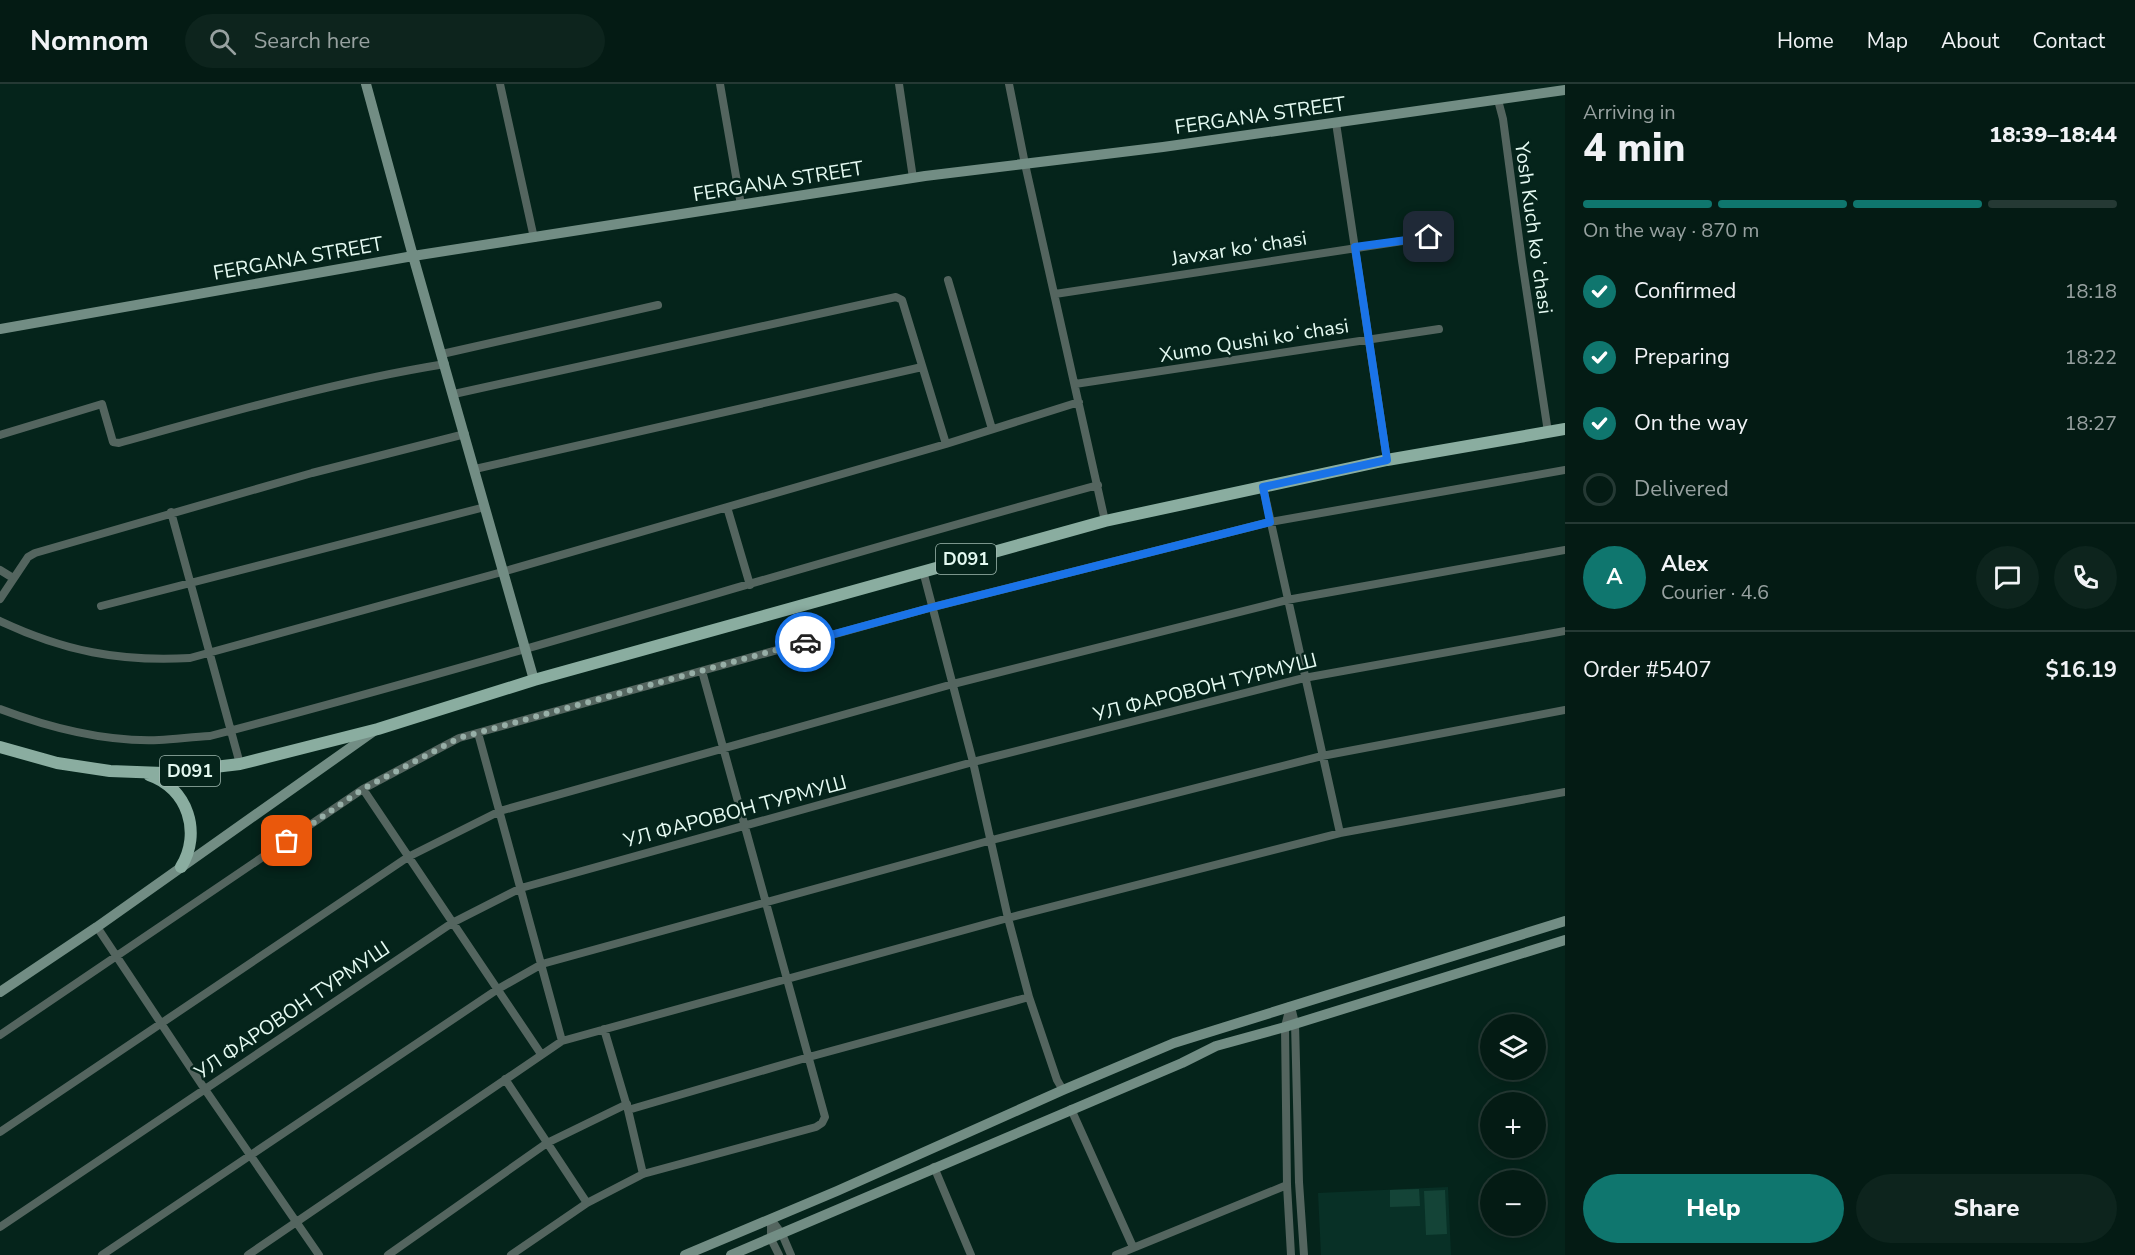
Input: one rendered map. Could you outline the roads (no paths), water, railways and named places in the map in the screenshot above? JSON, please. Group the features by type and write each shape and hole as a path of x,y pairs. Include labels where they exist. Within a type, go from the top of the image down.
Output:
{"main road":[{"name":"D091","path":"0,747 32,757 75,766 136,772 188,771 240,764 378,729 534,680 1105,521 1387,460 1565,429"},
{"path":"136,772 153,776 167,784 186,807 191,827 191,842 181,867"}],"street":[{"path":"366,84 534,680"},
{"path":"500,84 534,238"},
{"path":"720,84 741,205"},
{"path":"899,84 913,178"},
{"path":"1009,84 1105,521"},
{"name":"FERGANA STREET","path":"0,329 413,256 913,178 1336,123 1560,89"},
{"name":"Yosh Kuch koʻchasi","path":"1498,100 1503,119 1533,343 1548,432"},
{"path":"1336,123 1387,460"},
{"name":"Javxar koʻchasi","path":"1055,294 1429,237"},
{"path":"948,280 992,429"},
{"path":"454,394 896,297 902,300 946,444"},
{"path":"0,435 102,404 113,442 119,443 290,396 398,372 658,305"},
{"name":"Xumo Qushi koʻchasi","path":"1075,384 1439,329"},
{"path":"475,469 922,368"},
{"path":"0,621 31,635 74,649 106,656 164,660 210,654 946,444 1079,402"},
{"path":"0,599 28,557 35,553 171,512 465,434"},
{"path":"0,1035 363,789 459,738 933,607 1270,522 1565,470"},
{"path":"0,709 58,728 133,739 159,740 210,736 524,650 1098,485"},
{"path":"1263,487 1340,833"},
{"path":"101,606 485,507"},
{"path":"727,507 750,585"},
{"path":"171,512 240,764"},
{"path":"0,1132 408,857 500,811 953,684 1287,600 1565,550"},
{"path":"0,570 13,578"},
{"path":"923,571 973,762 1008,918 1029,997 1063,1090"},
{"name":"УЛ ФАРОВОН ТУРМУШ","path":"0,1227 452,923 521,888 973,762 1304,678 1565,631"},
{"path":"511,1255 587,1203 643,1174 816,1127 825,1117 702,671"},
{"path":"102,1255 498,989 542,964 992,840 1322,756 1565,710"},
{"path":"0,992 98,927 378,729"},
{"path":"478,733 562,1041"},
{"path":"363,789 541,1054"},
{"path":"248,1255 562,1041 1008,918 1340,833 1565,792"},
{"path":"685,1255 1174,1044 1565,921"},
{"path":"98,927 204,1088 319,1255"},
{"path":"731,1255 1182,1063 1216,1046 1565,940"},
{"path":"388,1255 547,1143 628,1107 1029,997"},
{"path":"1290,1006 1287,1185 1291,1255"},
{"path":"1254,1036 1259,1032 1261,1025 1257,1017"},
{"path":"1290,1025 1304,1255"},
{"path":"604,1029 628,1107 643,1174"},
{"path":"505,1079 587,1203"},
{"path":"1071,1109 1133,1247"},
{"path":"934,1167 971,1255"},
{"path":"1116,1255 1287,1185"},
{"path":"771,1219 782,1234 790,1251"},
{"path":"771,1219 771,1239 778,1254"},
{"path":"750,1227 759,1237 758,1244"},
{"path":"790,1251 790,1237 795,1228"},
{"path":"758,1244 778,1254"}]}
